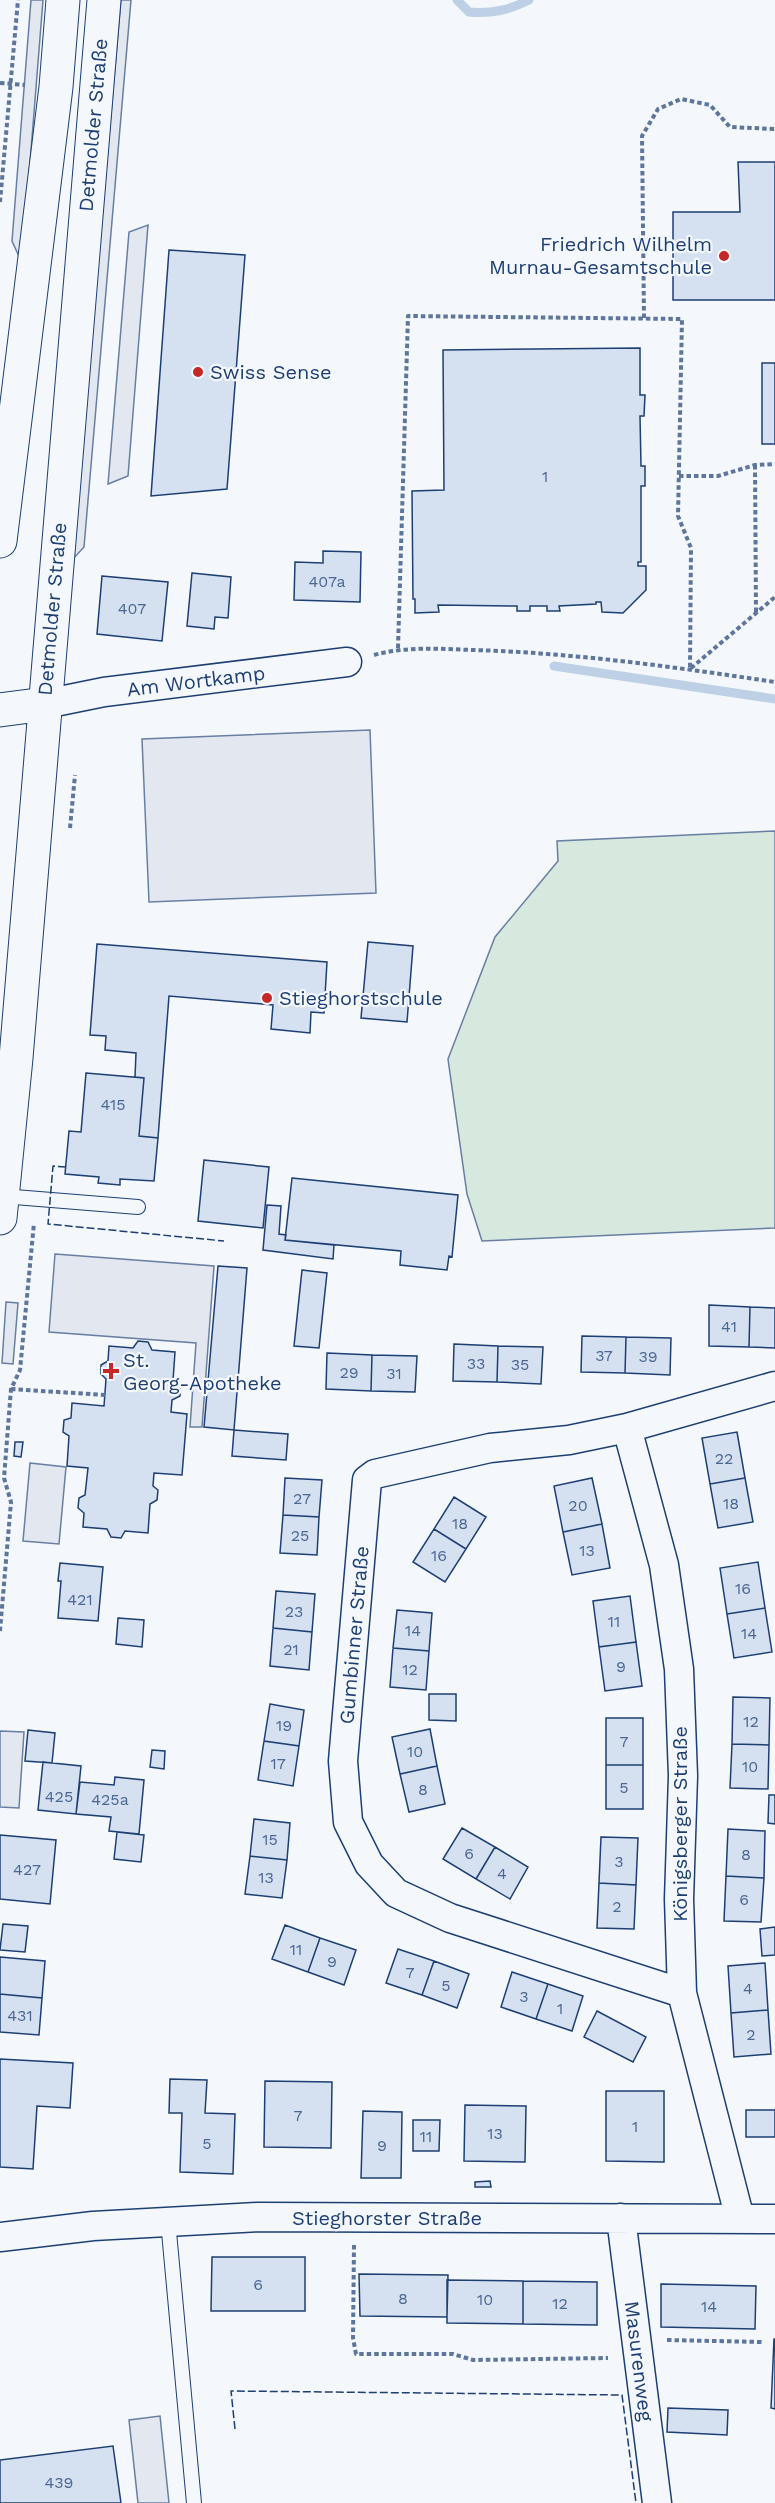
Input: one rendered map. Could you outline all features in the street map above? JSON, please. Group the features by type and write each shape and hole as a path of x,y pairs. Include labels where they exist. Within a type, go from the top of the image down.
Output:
{"main road":[{"name":"Detmolder Straße","path":"0,541 56,87 63,0"},
{"name":"Detmolder Straße","path":"1,1207 104,0"},
{"path":"0,710 45,704"}],"street":[{"name":"Am Wortkamp","path":"45,704 104,692 347,662"},
{"name":"Gumbinner Straße","path":"682,1993 450,1918 396,1893 369,1864 348,1822 343,1761 367,1480 375,1473 490,1448 568,1440 627,1428 775,1386"},
{"name":"Königsberger Straße","path":"627,1428 664,1565 679,1669 682,1776 679,1899 682,1993 740,2218"},
{"name":"Stieghorster Straße","path":"0,2237 168,2221 258,2217 775,2220"},
{"name":"Masurenweg","path":"621,2218 657,2503"}],"lane":[{"path":"1,1207 138,1207"},
{"path":"168,2221 195,2503"}],"path":[{"path":"0,202 18,0"},
{"path":"0,82 11,84"},
{"path":"644,318 642,136 658,109 681,99 710,105 730,127 775,129"},
{"path":"398,648 408,316 682,319 678,516 691,548 690,669"},
{"path":"679,476 718,476 755,465 775,464"},
{"path":"755,465 756,612"},
{"path":"690,669 775,597"},
{"path":"347,662 398,648 512,651 690,669 775,682"},
{"path":"10,1389 105,1395"},
{"path":"354,2218 353,2338 356,2354 453,2354 473,2360 762,2342"}],"shaded area":[{"path":"31,0 43,0 22,263 12,241"},
{"path":"121,0 131,0 84,547 72,560"},
{"path":"148,225 128,476 108,484 129,232"},
{"path":"370,730 376,893 149,902 142,739"},
{"path":"775,831 775,1228 482,1241 467,1194 448,1059 495,937 558,861 557,841"},
{"path":"55,1254 214,1266 202,1427 190,1427 196,1343 49,1332"},
{"path":"6,1302 18,1303 13,1364 2,1363"},
{"path":"30,1463 66,1467 59,1544 23,1541"},
{"path":"0,1731 24,1732 19,1808 0,1807"},
{"path":"160,2416 169,2503 138,2503 129,2420"}],"building":[{"name":"Friedrich Wilhelm Murnau-Gesamtschule","path":"738,162 775,162 775,300 673,300 673,212 740,212"},
{"name":"Swiss Sense","path":"169,250 245,255 227,489 151,496"},
{"path":"640,348 640,395 645,395 644,416 640,416 641,466 645,466 645,486 641,486 641,562 638,562 638,566 646,566 646,590 623,613 602,612 601,602 596,602 596,604 559,606 560,611 547,611 547,606 530,606 530,611 517,611 517,606 438,605 439,612 415,613 412,491 444,490 443,350"},
{"path":"762,363 775,363 775,444 762,444"},
{"path":"323,551 361,552 360,602 294,600 295,562 323,563"},
{"path":"192,573 231,577 228,618 215,617 214,629 187,626"},
{"path":"102,576 168,582 162,641 97,634"},
{"path":"368,942 413,946 407,1022 361,1018"},
{"path":"97,944 327,962 324,1013 311,1012 310,1033 271,1029 273,1005 169,996 158,1138 139,1136 144,1078 135,1077 136,1053 105,1050 106,1036 90,1035"},
{"path":"86,1073 144,1078 139,1136 158,1138 154,1181 120,1179 120,1185 98,1183 99,1177 65,1174 69,1131 81,1132"},
{"path":"204,1160 269,1167 263,1228 198,1221"},
{"path":"292,1178 458,1195 452,1257 449,1256 447,1270 400,1265 401,1251 285,1240"},
{"path":"267,1205 281,1206 279,1234 286,1235 285,1240 334,1245 333,1259 263,1250"},
{"path":"218,1266 247,1268 234,1430 204,1427"},
{"path":"302,1270 327,1273 319,1348 294,1346"},
{"path":"709,1305 750,1307 749,1347 709,1346"},
{"path":"750,1307 775,1308 775,1348 749,1347"},
{"path":"582,1336 626,1337 625,1373 581,1372"},
{"path":"626,1337 671,1338 670,1375 625,1373"},
{"path":"138,1341 148,1342 152,1350 175,1352 173,1381 180,1386 180,1396 172,1400 171,1412 187,1414 182,1475 154,1473 153,1486 158,1490 157,1500 150,1504 148,1533 125,1531 121,1538 111,1537 107,1529 83,1527 84,1513 78,1508 79,1498 85,1495 88,1468 67,1466 69,1436 63,1432 64,1420 71,1418 72,1403 104,1406 106,1379 101,1374 101,1365 108,1361 109,1346 133,1348"},
{"path":"454,1344 498,1346 497,1382 453,1381"},
{"path":"498,1346 543,1347 541,1384 497,1382"},
{"path":"327,1353 372,1355 371,1391 326,1389"},
{"path":"372,1355 417,1356 415,1392 371,1391"},
{"path":"234,1430 288,1434 286,1460 232,1456"},
{"path":"737,1432 745,1478 710,1484 702,1438"},
{"path":"15,1442 23,1442 21,1457 14,1456"},
{"path":"285,1478 322,1480 319,1517 283,1515"},
{"path":"592,1478 602,1524 563,1532 554,1486"},
{"path":"745,1478 753,1522 718,1528 710,1484"},
{"path":"454,1497 486,1517 466,1549 434,1529"},
{"path":"283,1515 319,1517 317,1555 280,1553"},
{"path":"602,1524 610,1568 572,1575 563,1532"},
{"path":"434,1529 466,1549 445,1582 413,1562"},
{"path":"758,1562 765,1608 727,1614 720,1568"},
{"path":"60,1563 103,1567 98,1621 58,1618"},
{"path":"276,1591 315,1594 312,1632 273,1628"},
{"path":"630,1596 636,1642 599,1647 593,1601"},
{"path":"765,1608 772,1652 734,1658 727,1614"},
{"path":"397,1610 432,1613 429,1651 393,1648"},
{"path":"118,1618 144,1620 142,1647 116,1644"},
{"path":"273,1628 312,1632 309,1670 270,1666"},
{"path":"636,1642 642,1686 605,1691 599,1647"},
{"path":"393,1648 429,1651 426,1690 390,1687"},
{"path":"429,1694 456,1694 456,1721 429,1720"},
{"path":"733,1697 770,1698 769,1745 732,1744"},
{"path":"270,1704 304,1710 299,1746 264,1741"},
{"path":"606,1718 643,1718 643,1765 606,1765"},
{"path":"430,1729 437,1766 400,1774 392,1737"},
{"path":"28,1730 55,1733 52,1763 25,1761"},
{"path":"264,1741 299,1746 293,1786 258,1780"},
{"path":"732,1744 769,1745 768,1789 730,1788"},
{"path":"152,1750 165,1751 164,1769 150,1767"},
{"path":"43,1762 81,1766 76,1814 38,1810"},
{"path":"606,1765 643,1765 643,1809 606,1809"},
{"path":"437,1766 445,1804 409,1812 400,1774"},
{"path":"115,1777 144,1780 139,1834 109,1831 111,1817 76,1814 80,1782 114,1785"},
{"path":"769,1795 775,1795 775,1824 768,1823"},
{"path":"254,1819 290,1823 287,1860 250,1856"},
{"path":"462,1828 495,1847 476,1879 443,1859"},
{"path":"728,1829 765,1831 764,1878 726,1876"},
{"path":"117,1832 144,1835 141,1862 114,1859"},
{"path":"0,1835 56,1840 50,1904 0,1899"},
{"path":"601,1837 638,1838 636,1885 599,1883"},
{"path":"495,1847 528,1867 510,1899 476,1879"},
{"path":"250,1856 287,1860 282,1898 245,1894"},
{"path":"726,1876 764,1878 761,1922 724,1921"},
{"path":"599,1883 636,1885 634,1929 597,1928"},
{"path":"3,1924 28,1926 25,1952 0,1950"},
{"path":"285,1925 320,1938 308,1972 272,1959"},
{"path":"775,1927 775,1955 762,1956 760,1929"},
{"path":"320,1938 356,1950 344,1985 308,1972"},
{"path":"398,1949 434,1961 422,1995 386,1983"},
{"path":"0,1957 45,1961 42,1998 0,1994"},
{"path":"434,1961 469,1974 457,2008 422,1995"},
{"path":"765,1963 768,2010 731,2013 728,1966"},
{"path":"512,1972 548,1984 536,2019 501,2007"},
{"path":"548,1984 583,1996 572,2031 536,2019"},
{"path":"0,1994 42,1998 39,2035 0,2032"},
{"path":"768,2010 771,2054 734,2057 731,2013"},
{"path":"597,2011 646,2037 633,2062 584,2037"},
{"path":"0,2059 73,2063 70,2108 37,2106 33,2169 0,2167"},
{"path":"170,2079 207,2080 205,2113 235,2114 233,2174 180,2172 182,2113 169,2113"},
{"path":"265,2081 332,2082 331,2148 264,2147"},
{"path":"606,2091 664,2091 664,2162 606,2161"},
{"path":"465,2105 526,2106 525,2162 464,2161"},
{"path":"746,2110 775,2110 775,2137 746,2137"},
{"path":"363,2111 402,2112 401,2178 361,2178"},
{"path":"413,2120 440,2120 439,2151 413,2151"},
{"path":"490,2181 491,2187 475,2187 475,2182"},
{"path":"212,2257 305,2257 305,2311 211,2311"},
{"path":"359,2274 448,2275 447,2317 360,2316"},
{"path":"447,2280 523,2281 523,2324 447,2323"},
{"path":"523,2281 597,2282 597,2325 523,2324"},
{"path":"661,2284 756,2286 755,2329 661,2327"},
{"path":"775,2339 775,2409 771,2408"},
{"path":"668,2408 728,2410 727,2435 667,2432"},
{"path":"113,2446 121,2503 0,2503 0,2460"}],"waterway":[{"path":"457,0 469,12 500,10 529,0"},
{"path":"554,666 775,699"}],"fence":[{"path":"66,1167 53,1166 48,1224 224,1241"},
{"path":"235,2429 231,2391 622,2395 636,2503"}],"place":[{"name":"Friedrich Wilhelm Murnau-Gesamtschule","path":"724,256"},
{"name":"Swiss Sense","path":"198,372"},
{"name":"Stieghorstschule","path":"267,998"},
{"name":"St. Georg-Apotheke","path":"111,1371"}]}
